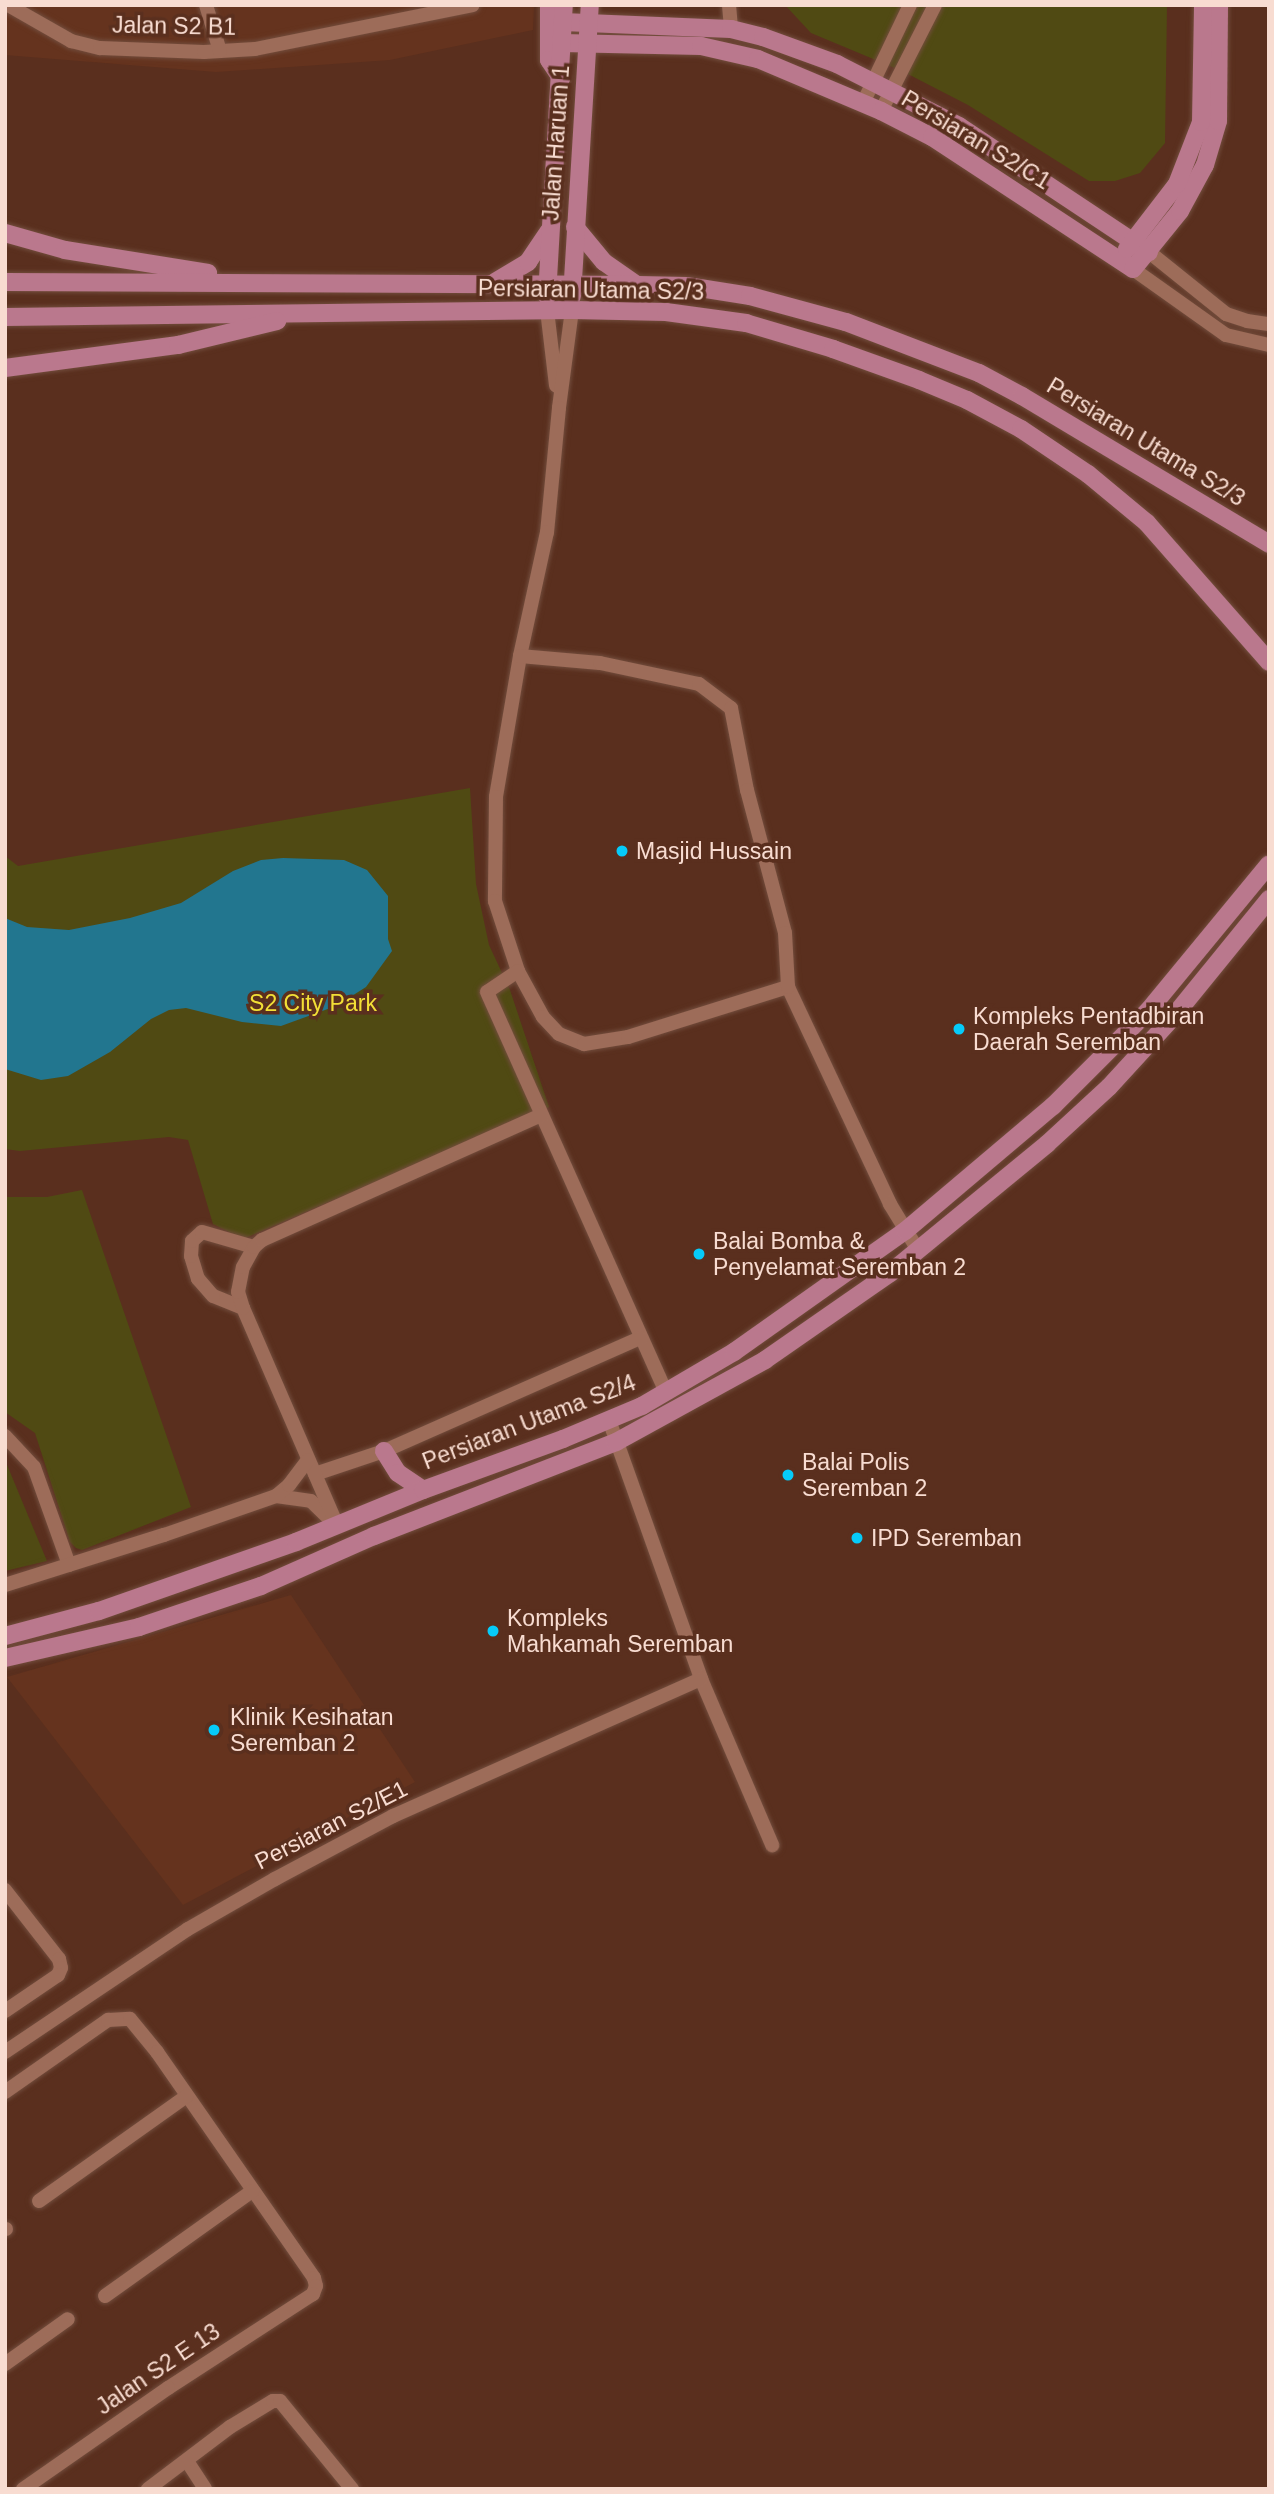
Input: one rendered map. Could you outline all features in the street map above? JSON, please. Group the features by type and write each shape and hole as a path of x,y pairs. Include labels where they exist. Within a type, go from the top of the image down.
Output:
{"main road":[{"path":"549,5 549,60 561,78"},
{"path":"1133,269 1142,246 1177,184 1201,122 1203,5"},
{"path":"1117,259 1142,246 1191,194 1212,142 1218,121 1219,5"},
{"path":"547,310 564,14 590,14 731,29 763,37 874,81 959,126 1142,246"},
{"name":"Jalan Haruan 1","path":"572,310 590,14"},
{"name":"Persiaran S2/C1","path":"562,43 701,46 758,59 881,111 932,137 1133,269"},
{"path":"492,283 528,262 551,228"},
{"path":"575,228 604,262 638,285"},
{"path":"5,233 65,250 261,282"},
{"name":"Persiaran Utama S2/3","path":"5,282 638,285 688,286 750,296 846,322 929,352 1022,396 1269,544"},
{"name":"Persiaran Utama S2/3","path":"6,317 572,310 666,312 746,323 833,349 967,400 1021,429 1122,500 1168,546 1269,662"},
{"path":"5,368 178,345 311,313"},
{"name":"Persiaran Utama S2/4","path":"5,1636 100,1611 337,1525 609,1420 666,1393 752,1341 905,1231 1044,1113 1148,1011 1269,864"},
{"name":"Persiaran Utama S2/4","path":"5,1658 139,1627 261,1586 374,1536 616,1442 765,1360 918,1250 1047,1144 1109,1087 1174,1016 1269,899"},
{"path":"752,1341 765,1360"},
{"path":"384,1451 398,1473 423,1490"},
{"path":"337,1525 347,1532 374,1536"}],"street":[{"name":"Jalan S2 B1","path":"8,5 71,41 100,48 220,51 255,49 473,5"},
{"path":"31,19 37,5"},
{"path":"206,5 220,51"},
{"path":"729,5 731,29"},
{"path":"863,103 910,5 933,10 881,111"},
{"path":"1142,246 1226,314 1269,324"},
{"name":"Persiaran S2/C1","path":"1133,269 1226,335 1269,345"},
{"path":"547,310 559,408"},
{"path":"572,310 547,532 520,656 496,797 493,883 499,917 518,971 543,1017 559,1034 584,1044 628,1037 788,986"},
{"path":"520,656 600,663 699,684 731,708 747,790 785,933 788,986 905,1231 918,1250"},
{"path":"518,971 487,992 666,1393"},
{"path":"337,1525 243,1308 239,1292 243,1267 254,1247 300,1223 541,1115"},
{"path":"243,1308 213,1296 198,1279 191,1256 192,1241 202,1233 219,1235 254,1247"},
{"path":"315,1474 384,1451 640,1338"},
{"path":"609,1420 701,1679 772,1845"},
{"path":"5,1436 34,1467 69,1565"},
{"path":"5,1585 276,1496 289,1485 307,1460"},
{"path":"276,1496 311,1501 337,1525"},
{"name":"Persiaran S2/E1","path":"5,2052 188,1929 287,1873 394,1816 701,1679"},
{"path":"5,1890 59,1959 61,1969 58,1975 5,2011"},
{"path":"5,2092 108,2020 122,2017 130,2019 252,2191 105,2296"},
{"path":"38,2201 187,2096"},
{"name":"Jalan S2 E 13","path":"23,2489 168,2388 313,2294 316,2286 252,2191"},
{"path":"5,2364 68,2319"},
{"path":"148,2489 230,2427 273,2401 280,2401 352,2489"},
{"path":"187,2461 205,2489"}],"shaded area":[{"path":"5,5 534,5 533,30 390,60 216,72 5,55"},
{"name":"Klinik Kesihatan Seremban 2","path":"291,1595 415,1782 183,1905 7,1677"}],"green space":[{"path":"785,5 1167,5 1165,143 1140,173 1115,181 1089,181 968,105 902,71 811,33"},
{"name":"S2 City Park","path":"470,788 476,884 489,945 510,990 549,1107 243,1239 213,1224 188,1140 169,1137 20,1151 5,1149 5,856 18,866"},
{"path":"82,1190 191,1507 82,1550 70,1542 35,1433 5,1412 5,1197 47,1197"},
{"path":"5,1460 47,1561 5,1571"}],"water":[{"path":"261,860 344,860 367,870 388,896 388,939 392,951 366,987 336,1006 281,1026 242,1022 186,1008 169,1010 151,1019 110,1052 68,1076 41,1080 5,1069 5,918 27,927 69,930 130,918 181,903 233,871"}],"place":[{"name":"Masjid Hussain","path":"622,851"},
{"name":"Kompleks Pentadbiran Daerah Seremban","path":"959,1029"},
{"name":"Balai Bomba & Penyelamat Seremban 2","path":"699,1254"},
{"name":"Balai Polis Seremban 2","path":"788,1475"},
{"name":"IPD Seremban","path":"857,1538"},
{"name":"Kompleks Mahkamah Seremban","path":"493,1631"},
{"name":"Klinik Kesihatan Seremban 2","path":"214,1730"}]}
